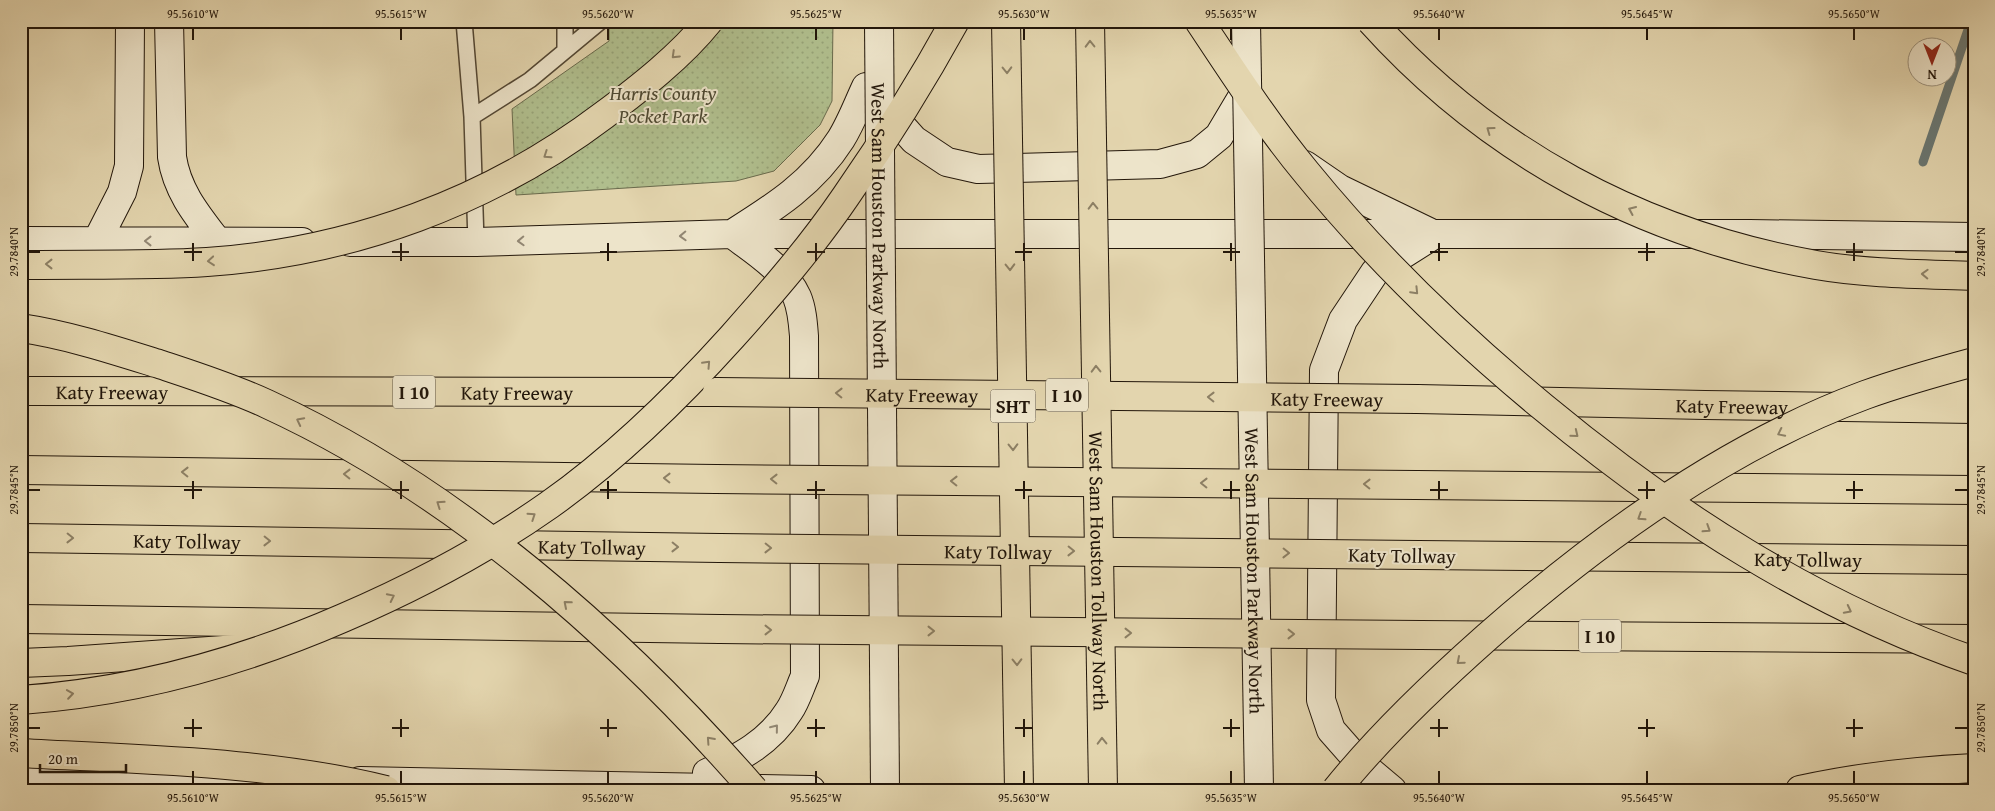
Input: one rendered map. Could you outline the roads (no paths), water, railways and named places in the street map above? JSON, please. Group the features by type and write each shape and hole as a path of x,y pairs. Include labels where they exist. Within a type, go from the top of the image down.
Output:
{"highway":[{"path":"21,264 209,262 290,251 334,242 426,215 464,199 539,160 580,133 624,100 663,67 709,21"},
{"path":"21,700 101,690 162,678 232,660 295,639 377,604 442,572 510,531 551,503 602,463 656,416 707,364 797,262 846,197 926,73 955,21"},
{"name":"SHT","path":"1006,21 1019,790"},
{"name":"West Sam Houston Tollway North","path":"1090,21 1103,790"},
{"path":"1199,21 1306,172 1365,239 1420,297 1476,350 1574,433 1655,495 1724,540 1809,590 1863,618 1923,644 1974,661"},
{"path":"1370,21 1424,75 1466,112 1507,142 1558,174 1665,225 1723,243 1816,265 1863,270 1974,276"},
{"path":"21,328 118,351 191,375 266,403 339,440 419,489 488,537 612,643 683,711 754,790"},
{"path":"1336,790 1402,717 1450,670 1514,613 1635,521 1700,478 1755,446 1809,420 1864,396 1974,362"},
{"path":"1705,405 1974,384"},
{"name":"Katy Freeway","path":"28,390 717,392 1417,398 1705,405 1974,408"},
{"path":"21,470 1974,490"},
{"name":"Katy Tollway","path":"21,538 720,548 1974,560"},
{"name":"I 10","path":"21,619 720,630 1974,639"},
{"path":"21,663 522,627"},
{"path":"1780,638 1974,657"},
{"path":"21,753 286,771 339,778 386,790"},
{"path":"1800,790 1872,776 1974,768"}],"main road":[{"path":"97,242 122,192 129,166 130,21"},
{"path":"169,21 174,174 187,202 217,242"},
{"path":"865,21 875,790"},
{"name":"West Sam Houston Parkway North","path":"879,21 885,790"},
{"path":"1244,21 1237,234 1251,790"},
{"name":"West Sam Houston Parkway North","path":"1244,21 1259,790"},
{"path":"866,87 914,140 947,162 978,169 1160,164 1197,154 1219,136 1241,99"},
{"path":"732,234 784,202 817,170 842,138 866,87"},
{"path":"1241,99 1286,152 1340,189 1435,234"},
{"path":"21,241 476,242 732,234 1750,234 1974,237"},
{"path":"667,788 732,762 770,736 790,711 805,676 804,336 802,316 797,298 790,284 760,255 732,234"},
{"path":"1392,790 1360,763 1331,730 1321,700 1324,370 1343,320 1375,272 1435,234"},
{"path":"21,775 811,790"}],"lane":[{"path":"464,21 472,117 476,242"},
{"path":"565,21 565,51"},
{"path":"472,117 530,80 601,21"}],"waterway":[{"path":"1923,162 1971,21"}],"park label":[{"name":"Harris County Pocket Park","path":"663,104"}]}
